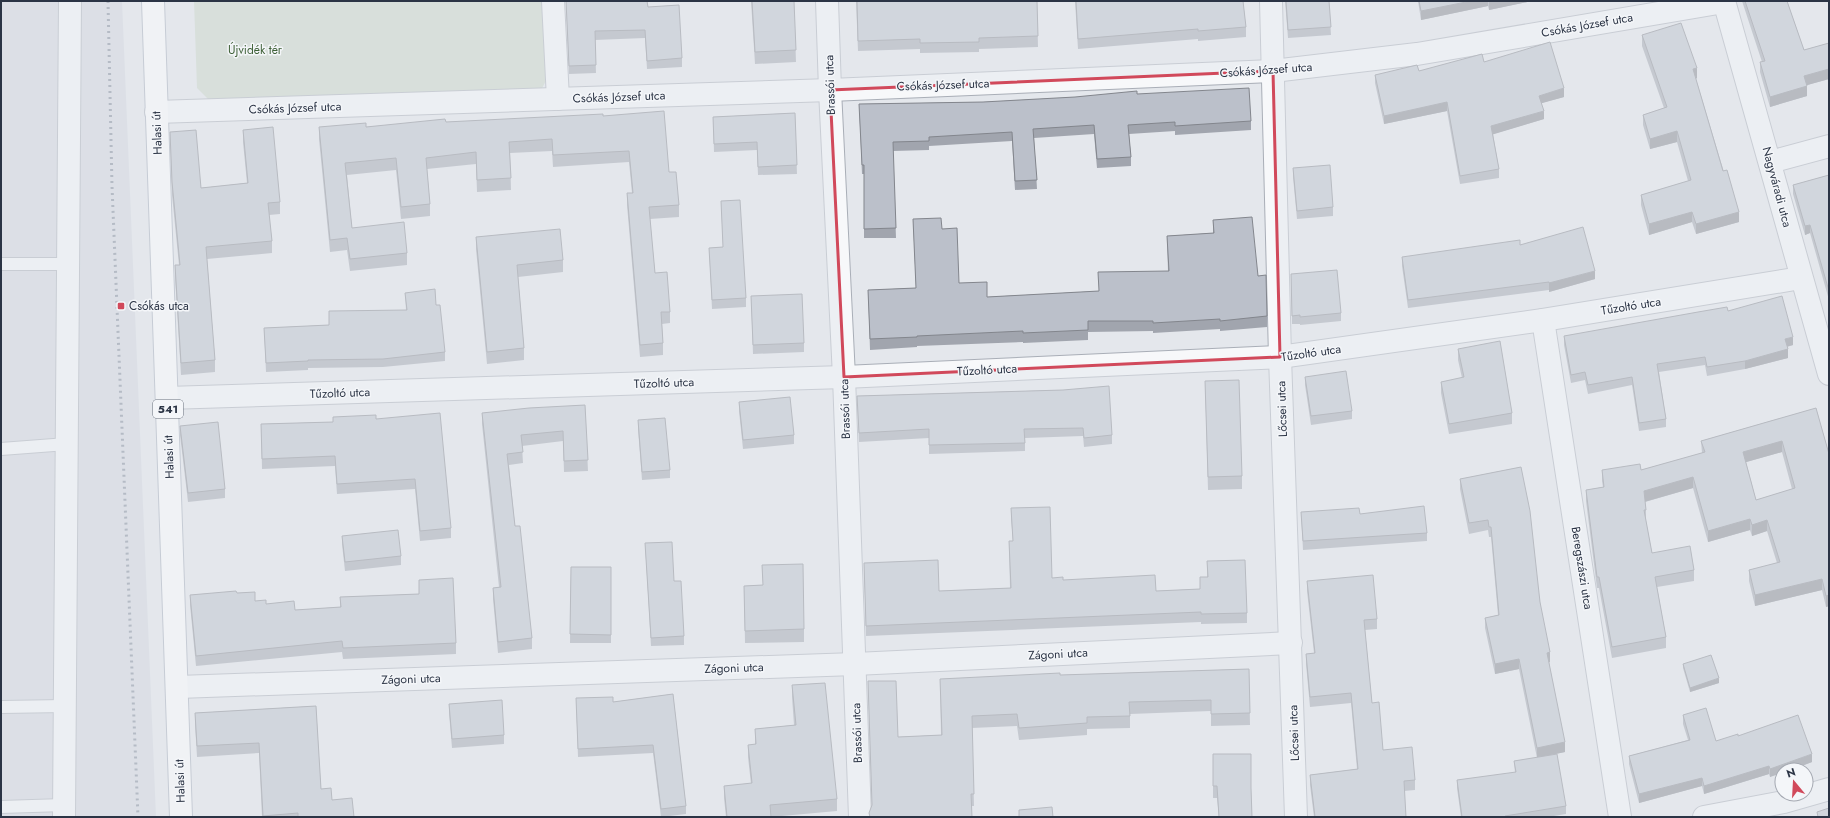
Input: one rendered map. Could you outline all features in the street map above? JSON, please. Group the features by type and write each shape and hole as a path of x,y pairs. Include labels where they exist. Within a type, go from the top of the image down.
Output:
{"main road":[{"name":"Halasi út","path":"153,1 182,817"}],"street":[{"path":"64,811 70,1"},
{"path":"553,1 558,99"},
{"name":"Brassói utca","path":"827,1 844,377 860,817"},
{"name":"Lőcsei utca","path":"1271,1 1280,358 1296,817"},
{"name":"Csókás József utca","path":"156,112 830,90 1273,71 1417,54 1724,2"},
{"name":"Nagyváradi utca","path":"1724,2 1829,374"},
{"path":"1770,162 1829,146"},
{"name":"Tűzoltó utca","path":"167,398 844,377 1280,358 1543,320 1801,278"},
{"name":"Beregszászi utca","path":"1543,320 1620,817"},
{"name":"Zágoni utca","path":"178,687 855,664 1291,643"},
{"path":"1704,817 1784,802 1829,789"}],"lane":[{"path":"1,264 68,264"},
{"path":"1,449 67,444"},
{"path":"1,707 65,706"},
{"path":"1,807 64,811"}],"highlighted area":[{"path":"1273,71 1280,357 844,377 830,90"}],"shaded area":[{"path":"1,1 122,1 156,817 1,817"}],"green space":[{"name":"Újvidék tér","path":"194,1 544,1 548,77 540,92 209,100 197,88"}],"building":[{"path":"566,1 647,1 648,7 679,5 682,58 647,61 645,30 595,31 596,65 569,66"},
{"path":"752,1 794,1 796,50 755,52"},
{"path":"857,1 1037,1 1038,36 979,38 979,42 920,43 920,39 858,41"},
{"path":"1076,1 1243,1 1246,27 1198,31 1198,29 1078,39"},
{"path":"1286,1 1329,1 1331,27 1288,30"},
{"path":"1419,1 1471,1 1421,11"},
{"path":"1745,1 1787,1 1804,50 1829,43 1829,69 1804,76 1807,86 1770,97 1760,62 1765,61"},
{"path":"1681,23 1697,68 1693,69 1723,171 1727,170 1739,212 1696,224 1692,212 1649,224 1641,195 1691,180 1677,131 1650,139 1643,115 1667,107 1642,35"},
{"path":"1550,42 1564,88 1539,96 1544,111 1491,126 1499,169 1460,176 1447,102 1384,116 1375,75 1417,65 1419,71 1482,54 1484,62"},
{"path":"1249,88 1251,121 1175,126 1175,122 1128,125 1131,157 1097,159 1094,125 1033,129 1037,180 1015,181 1012,132 929,137 929,141 893,142 896,228 864,229 864,165 862,165 859,104 983,102 1075,97 1137,91 1137,94"},
{"path":"664,111 669,172 676,172 679,205 649,207 655,273 667,272 670,312 661,312 663,343 640,345 627,193 633,193 629,151 553,155 552,139 509,142 511,178 477,180 476,152 426,158 430,204 401,207 396,158 345,163 352,228 404,222 407,253 350,259 347,238 330,240 319,127 366,123 366,127 445,119 446,122 603,114 603,116"},
{"path":"795,113 797,165 758,167 757,142 714,144 713,117"},
{"path":"273,127 280,202 268,203 272,241 206,247 215,360 181,363 175,265 180,265 172,182 170,132 196,130 201,188 248,183 243,130"},
{"path":"1330,165 1333,207 1297,211 1293,168"},
{"path":"1829,175 1829,291 1810,225 1805,226 1793,185"},
{"path":"740,200 746,298 712,300 709,248 723,247 721,201"},
{"path":"1252,217 1258,276 1266,275 1267,316 1220,321 1220,319 1153,323 1153,321 1088,321 1088,330 1023,333 1023,331 870,339 868,290 916,288 913,219 941,218 942,229 957,228 959,283 987,282 987,297 1099,291 1098,272 1169,271 1167,236 1214,233 1213,220"},
{"path":"1583,227 1595,271 1549,283 1408,300 1402,257 1520,240 1520,245"},
{"path":"560,229 563,260 517,265 524,348 487,352 476,237"},
{"path":"1337,270 1341,313 1300,317 1300,315 1292,316 1291,274"},
{"path":"435,289 436,305 440,305 445,352 383,359 308,360 266,363 264,328 329,325 329,311 407,310 405,293"},
{"path":"802,294 804,343 753,345 751,296"},
{"path":"1782,296 1793,337 1785,339 1788,349 1745,361 1707,367 1705,357 1657,364 1666,419 1639,423 1632,377 1588,385 1585,372 1571,375 1564,336 1727,307 1728,311"},
{"path":"1500,341 1512,413 1449,424 1441,382 1464,377 1458,349"},
{"path":"1346,371 1352,411 1311,416 1305,377"},
{"path":"1239,380 1242,476 1208,477 1205,381"},
{"path":"1109,386 1112,435 1084,438 1083,428 1024,429 1025,443 929,445 929,429 859,433 857,396 1063,390"},
{"path":"790,397 794,435 743,440 739,402"},
{"path":"585,405 588,460 564,461 563,431 521,435 523,452 507,454 515,526 520,526 532,638 498,642 493,588 501,587 482,413 529,408"},
{"path":"1816,408 1829,454 1829,595 1826,596 1822,579 1755,595 1749,570 1780,562 1767,520 1752,525 1750,519 1708,531 1693,477 1644,491 1646,510 1644,510 1652,553 1690,546 1694,570 1655,577 1666,637 1612,647 1599,577 1597,577 1586,490 1604,487 1602,470 1640,464 1641,470 1705,452 1701,441","holes":["1782,441 1795,488 1756,500 1743,452"]},
{"path":"440,413 451,528 420,531 415,479 337,484 335,456 262,459 261,424 333,422 333,417 376,415 376,419"},
{"path":"665,418 670,470 642,472 638,420"},
{"path":"218,422 225,489 188,493 180,426"},
{"path":"1521,467 1530,511 1540,602 1550,652 1547,653 1565,742 1537,748 1519,659 1495,664 1485,618 1499,615 1491,527 1489,527 1488,520 1469,523 1460,479"},
{"path":"1424,506 1427,533 1303,541 1301,512 1359,508 1360,514"},
{"path":"1050,507 1052,578 1063,577 1063,580 1155,575 1156,591 1200,589 1200,577 1208,577 1207,561 1245,560 1247,613 1201,614 1201,612 866,626 864,563 938,560 939,591 1011,588 1009,541 1013,541 1011,508"},
{"path":"398,530 401,556 345,562 342,536"},
{"path":"672,542 674,581 681,581 684,636 651,638 645,543"},
{"path":"803,564 804,629 745,631 744,586 763,585 762,565"},
{"path":"571,567 611,567 611,635 570,634"},
{"path":"1373,575 1377,619 1364,620 1372,703 1379,702 1383,750 1412,747 1415,780 1404,781 1406,817 1315,817 1310,775 1358,769 1351,693 1310,697 1306,654 1315,653 1307,581"},
{"path":"453,578 456,643 343,648 342,641 196,656 190,595 236,591 237,593 255,592 255,601 266,600 266,604 294,601 295,610 341,607 340,597 419,594 419,580"},
{"path":"1711,655 1719,678 1690,688 1683,664"},
{"path":"1249,669 1250,713 1211,714 1211,700 1129,702 1130,716 1087,717 1087,723 1019,728 1017,714 972,716 974,794 971,794 972,817 870,817 869,813 872,805 868,681 896,681 898,737 942,735 940,679 1060,673 1060,675"},
{"path":"825,683 837,799 770,805 771,817 727,817 724,786 752,783 748,745 756,744 755,729 796,725 792,685"},
{"path":"673,694 686,806 661,809 653,745 578,749 576,698 613,697 613,702"},
{"path":"502,700 504,735 452,739 449,704"},
{"path":"316,706 321,789 331,788 332,800 352,798 354,817 298,817 298,813 263,816 259,743 197,746 195,713"},
{"path":"1706,708 1716,741 1738,734 1738,736 1798,715 1812,754 1790,762 1774,762 1774,768 1770,769 1769,766 1704,786 1702,778 1639,794 1629,756 1690,740 1683,715"},
{"path":"1213,754 1251,754 1252,817 1219,817 1217,786 1213,786"},
{"path":"1557,754 1566,806 1504,817 1462,817 1457,780 1516,772 1514,761"},
{"path":"1052,807 1053,817 1019,817 1019,810"},
{"path":"1829,808 1829,817 1818,817 1817,812"}],"railway":[{"path":"108,1 112,186 138,817"}],"place":[{"name":"Csókás utca","path":"121,306"}]}
